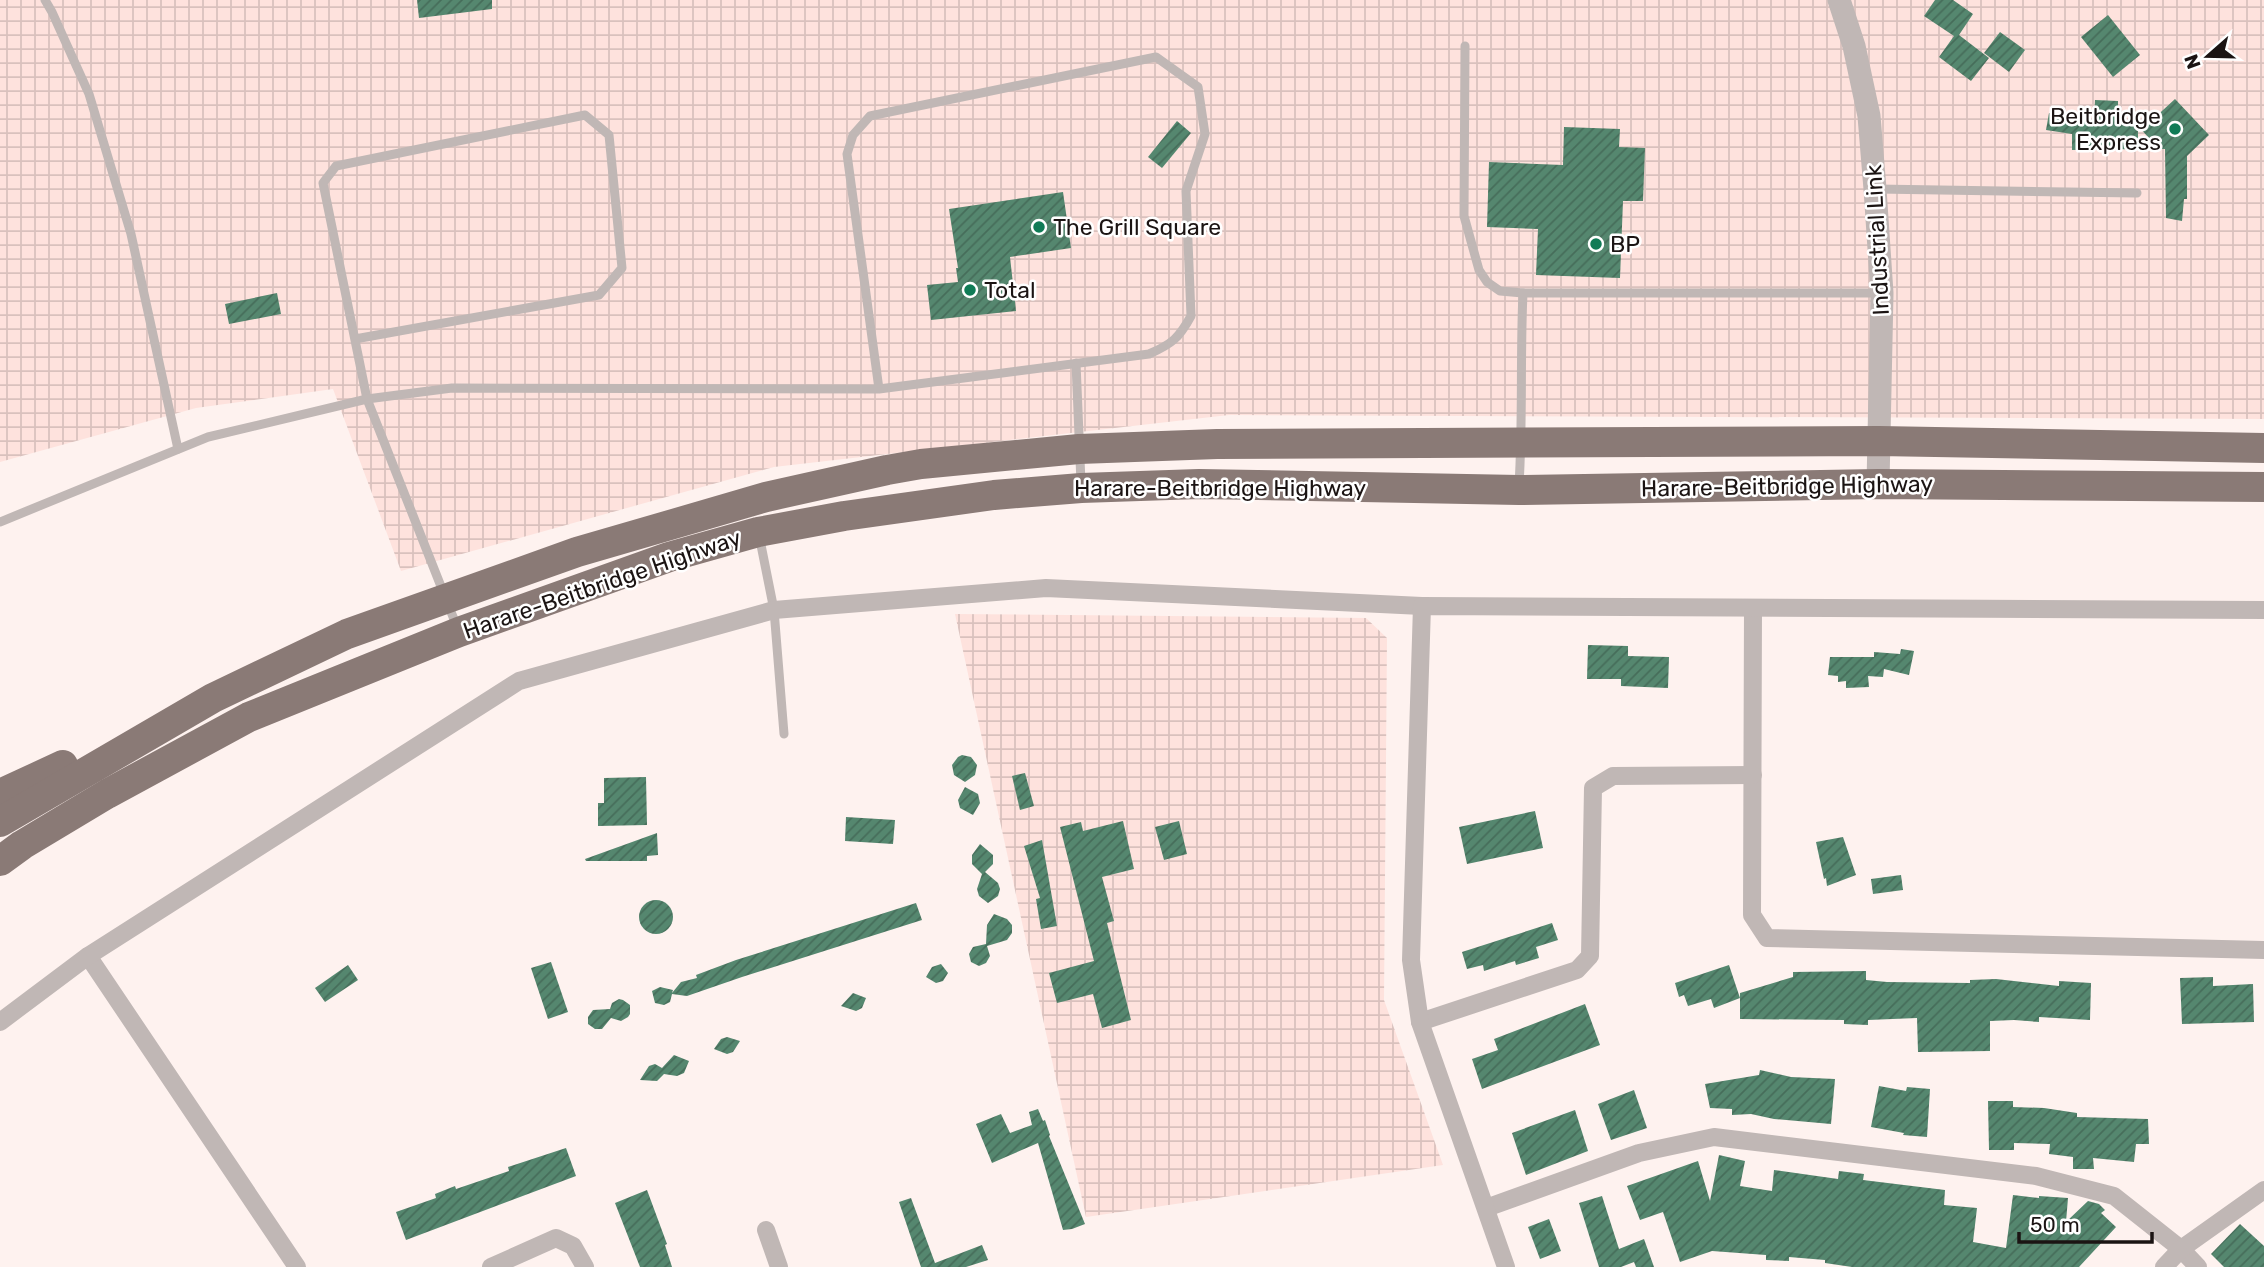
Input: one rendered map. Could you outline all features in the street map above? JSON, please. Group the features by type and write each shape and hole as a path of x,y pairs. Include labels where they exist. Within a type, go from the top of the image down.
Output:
{"highway":[{"name":"Harare-Beitbridge Highway","path":"0,822 212,698 347,634 577,552 766,496 921,464 1079,449 1217,444 1878,441 2264,448"},
{"name":"Harare-Beitbridge Highway","path":"0,861 107,794 248,717 459,632 669,557 758,532 844,516 967,499 1081,488 1199,484 1519,490 1878,484 2264,486"},
{"path":"0,794 212,698"}],"street":[{"name":"Industrial Link","path":"1839,0 1854,46 1869,116 1875,189 1882,293 1878,484"},
{"path":"0,1022 88,956 519,681 774,610 1046,588 1422,607 2264,610"},
{"path":"1422,607 1411,960 1420,1021 1506,1267"},
{"path":"1753,608 1752,915 1767,938 2264,950"},
{"path":"1420,1021 1577,970 1590,956 1593,788 1613,776 1753,775"},
{"path":"88,956 297,1267"},
{"path":"1486,1208 1639,1153 1714,1137 2036,1176 2114,1196 2180,1249 2198,1267"},
{"path":"2164,1267 2180,1249 2264,1190"},
{"path":"766,1230 779,1267"},
{"path":"491,1267 556,1238 573,1246 585,1267"}],"lane":[{"path":"44,0 89,94 101,132 131,234 178,449"},
{"path":"1465,46 1464,216 1479,270 1487,282 1500,291 1882,293"},
{"path":"0,522 208,437 367,400 452,388 879,389 1149,354 1169,345 1181,333 1191,316 1186,191 1205,134 1198,87 1156,57 870,116 853,135 848,154 879,389"},
{"path":"355,339 599,295 622,268 609,135 584,115 337,166 323,183 367,400 459,632"},
{"path":"1875,189 2137,193"},
{"path":"1519,490 1523,293"},
{"path":"1076,363 1081,488"},
{"path":"758,532 774,610 784,734"}],"shaded area":[{"path":"0,0 2264,0 2264,419 1229,415 774,467 401,571 333,389 196,408 0,462"},
{"path":"955,614 1366,618 1387,638 1384,1000 1443,1165 1086,1217"}],"building":[{"path":"417,0 492,0 492,9 419,18"},
{"path":"1935,0 1953,0 1973,14 1959,35 1989,58 1971,81 1939,57 1954,36 1924,16"},
{"path":"2108,15 2140,55 2113,77 2081,37"},
{"path":"2000,32 2025,50 2009,72 1984,53"},
{"path":"2175,99 2209,135 2187,156 2187,199 2184,199 2182,221 2166,218 2165,149 2159,149 2138,126 2138,149 2072,150 2072,134 2046,130 2049,113 2094,121 2095,100 2118,101 2118,123 2150,122"},
{"path":"1177,121 1191,133 1162,168 1148,157"},
{"path":"1564,127 1620,129 1619,147 1645,148 1643,201 1623,201 1620,278 1536,275 1538,229 1487,227 1489,162 1563,165"},
{"path":"1063,192 1071,248 1010,257 1016,311 931,320 927,285 958,282 949,209"},
{"path":"277,293 281,314 229,324 225,304"},
{"path":"1588,645 1628,646 1628,656 1669,657 1668,688 1621,686 1621,679 1587,679"},
{"path":"1901,649 1914,651 1909,675 1884,669 1883,677 1868,676 1869,687 1846,688 1846,681 1838,682 1838,676 1828,675 1830,657 1874,657 1874,652 1900,654"},
{"path":"962,755 971,757 977,765 975,775 965,782 954,775 952,765"},
{"path":"1025,773 1034,806 1020,810 1012,776"},
{"path":"646,777 647,825 598,826 598,803 604,803 604,778"},
{"path":"965,787 978,794 980,803 973,815 960,808 958,800"},
{"path":"1535,811 1543,848 1467,864 1459,827"},
{"path":"846,817 895,820 893,844 845,841"},
{"path":"1123,821 1134,869 1102,877 1114,921 1107,923 1131,1020 1102,1028 1093,994 1057,1003 1049,973 1094,961 1060,827 1081,822 1083,831"},
{"path":"1179,821 1187,854 1164,860 1155,827"},
{"path":"657,833 658,855 647,856 647,861 585,859"},
{"path":"1843,837 1856,875 1827,886 1816,842"},
{"path":"1042,840 1057,926 1041,929 1036,899 1040,898 1024,846"},
{"path":"980,844 993,855 993,864 985,872 998,883 1000,889 998,896 988,903 979,896 977,889 982,874 972,864 972,855"},
{"path":"1901,875 1903,890 1873,894 1871,879"},
{"path":"656,900 668,905 673,917 668,929 656,934 644,929 639,917 644,905"},
{"path":"916,903 922,920 687,996 672,994 670,1002 664,1005 655,1003 652,991 660,987 673,990 672,993 681,982 697,978 696,975 736,960"},
{"path":"994,914 1007,919 1012,925 1012,933 1007,940 987,946 990,956 986,963 979,966 971,962 969,954 973,947 986,944 987,925"},
{"path":"1552,923 1558,940 1536,947 1539,958 1516,965 1515,961 1484,971 1483,965 1467,969 1462,952"},
{"path":"551,962 568,1012 548,1019 531,968"},
{"path":"941,964 948,973 943,981 936,983 926,977 932,967"},
{"path":"348,965 358,980 325,1002 315,988"},
{"path":"1729,965 1740,998 1714,1008 1711,999 1688,1006 1684,995 1679,997 1675,983"},
{"path":"1866,971 1866,980 1887,982 1970,983 1970,980 1996,979 2059,986 2059,981 2091,983 2090,1020 2039,1017 2039,1022 1990,1021 1990,1051 1918,1052 1917,1018 1868,1020 1868,1025 1844,1024 1844,1020 1740,1019 1740,993 1793,977 1793,972"},
{"path":"2213,977 2213,986 2253,984 2254,1022 2182,1024 2180,978"},
{"path":"853,993 866,998 862,1008 856,1011 841,1006"},
{"path":"619,999 630,1005 628,1017 621,1021 611,1018 602,1029 595,1029 588,1024 588,1017 593,1010 610,1009 612,1003"},
{"path":"1585,1004 1600,1045 1482,1089 1472,1059 1498,1050 1494,1039"},
{"path":"727,1037 740,1041 733,1052 727,1054 714,1049 721,1039"},
{"path":"674,1055 689,1061 684,1073 677,1076 664,1074 657,1081 640,1080 649,1066 655,1064 662,1068"},
{"path":"1760,1070 1791,1077 1835,1079 1831,1124 1774,1119 1751,1114 1732,1115 1732,1109 1710,1108 1705,1084 1759,1075"},
{"path":"1879,1086 1906,1091 1907,1087 1930,1089 1927,1137 1903,1135 1904,1133 1871,1127"},
{"path":"1634,1090 1647,1128 1611,1140 1598,1104"},
{"path":"1988,1101 2013,1101 2013,1107 2077,1113 2077,1117 2148,1119 2149,1144 2136,1144 2134,1162 2093,1158 2094,1169 2073,1169 2073,1157 2049,1154 2050,1144 2014,1143 2014,1150 1989,1150"},
{"path":"1038,1109 1043,1121 1045,1120 1085,1224 1072,1229 1063,1230 1038,1143 992,1163 976,1124 1001,1114 1010,1133 1032,1125 1029,1112"},
{"path":"1575,1110 1588,1151 1526,1175 1512,1133"},
{"path":"566,1148 576,1176 406,1240 396,1212 436,1198 435,1194 455,1186 456,1189 509,1171 508,1167"},
{"path":"1719,1155 1745,1161 1740,1186 1772,1191 1774,1170 1838,1179 1839,1171 1864,1174 1863,1180 1945,1190 1944,1205 1977,1208 1973,1242 2006,1248 2013,1195 2068,1198 2066,1222 2088,1201 2099,1204 2105,1210 2101,1213 2116,1227 2079,1267 1852,1267 1825,1263 1825,1260 1789,1257 1789,1261 1766,1260 1766,1255 1712,1251 1680,1262 1663,1212 1640,1220 1627,1186 1698,1161 1710,1201"},
{"path":"647,1190 667,1244 665,1245 672,1267 640,1267 615,1203"},
{"path":"1602,1196 1619,1249 1644,1239 1654,1267 1636,1267 1634,1262 1621,1267 1599,1267 1579,1203"},
{"path":"911,1198 935,1263 982,1245 988,1260 966,1267 921,1267 899,1202"},
{"path":"1549,1219 1561,1251 1540,1259 1528,1227"},
{"path":"2240,1224 2264,1246 2264,1267 2224,1267 2211,1254"}],"place":[{"name":"Beitbridge Express","path":"2175,129"},
{"name":"The Grill Square","path":"1039,227"},
{"name":"BP","path":"1596,244"},
{"name":"Total","path":"970,290"}]}
